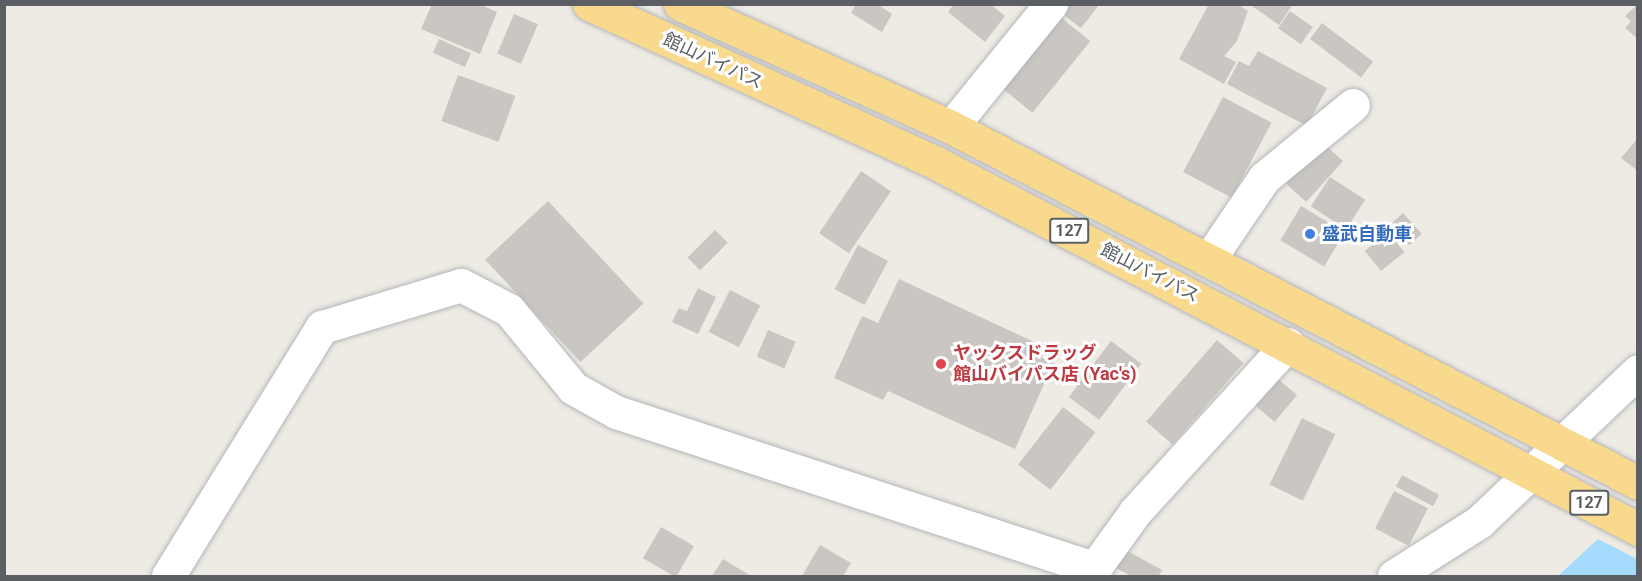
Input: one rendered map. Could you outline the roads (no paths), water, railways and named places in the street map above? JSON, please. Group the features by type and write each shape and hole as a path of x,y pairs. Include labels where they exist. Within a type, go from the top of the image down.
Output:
{"highway":[{"name":"館山バイパス","path":"589,4 936,163 1288,344 1638,529"},
{"name":"館山バイパス","path":"680,4 951,127 1638,483"}],"street":[{"path":"951,127 1051,4"},
{"path":"1209,259 1264,178 1353,105"},
{"path":"168,576 322,327 461,285 509,310 573,388 616,412 1091,572 1135,512 1288,344"},
{"path":"1394,576 1479,522 1536,475 1568,446 1638,371"}],"water":[{"path":"1598,539 1637,559 1637,576 1558,576"}],"place":[{"name":"盛武自動車","path":"1310,234"},
{"name":"ヤックスドラッグ 館山バイパス店 (Yac's)","path":"941,364"}]}
